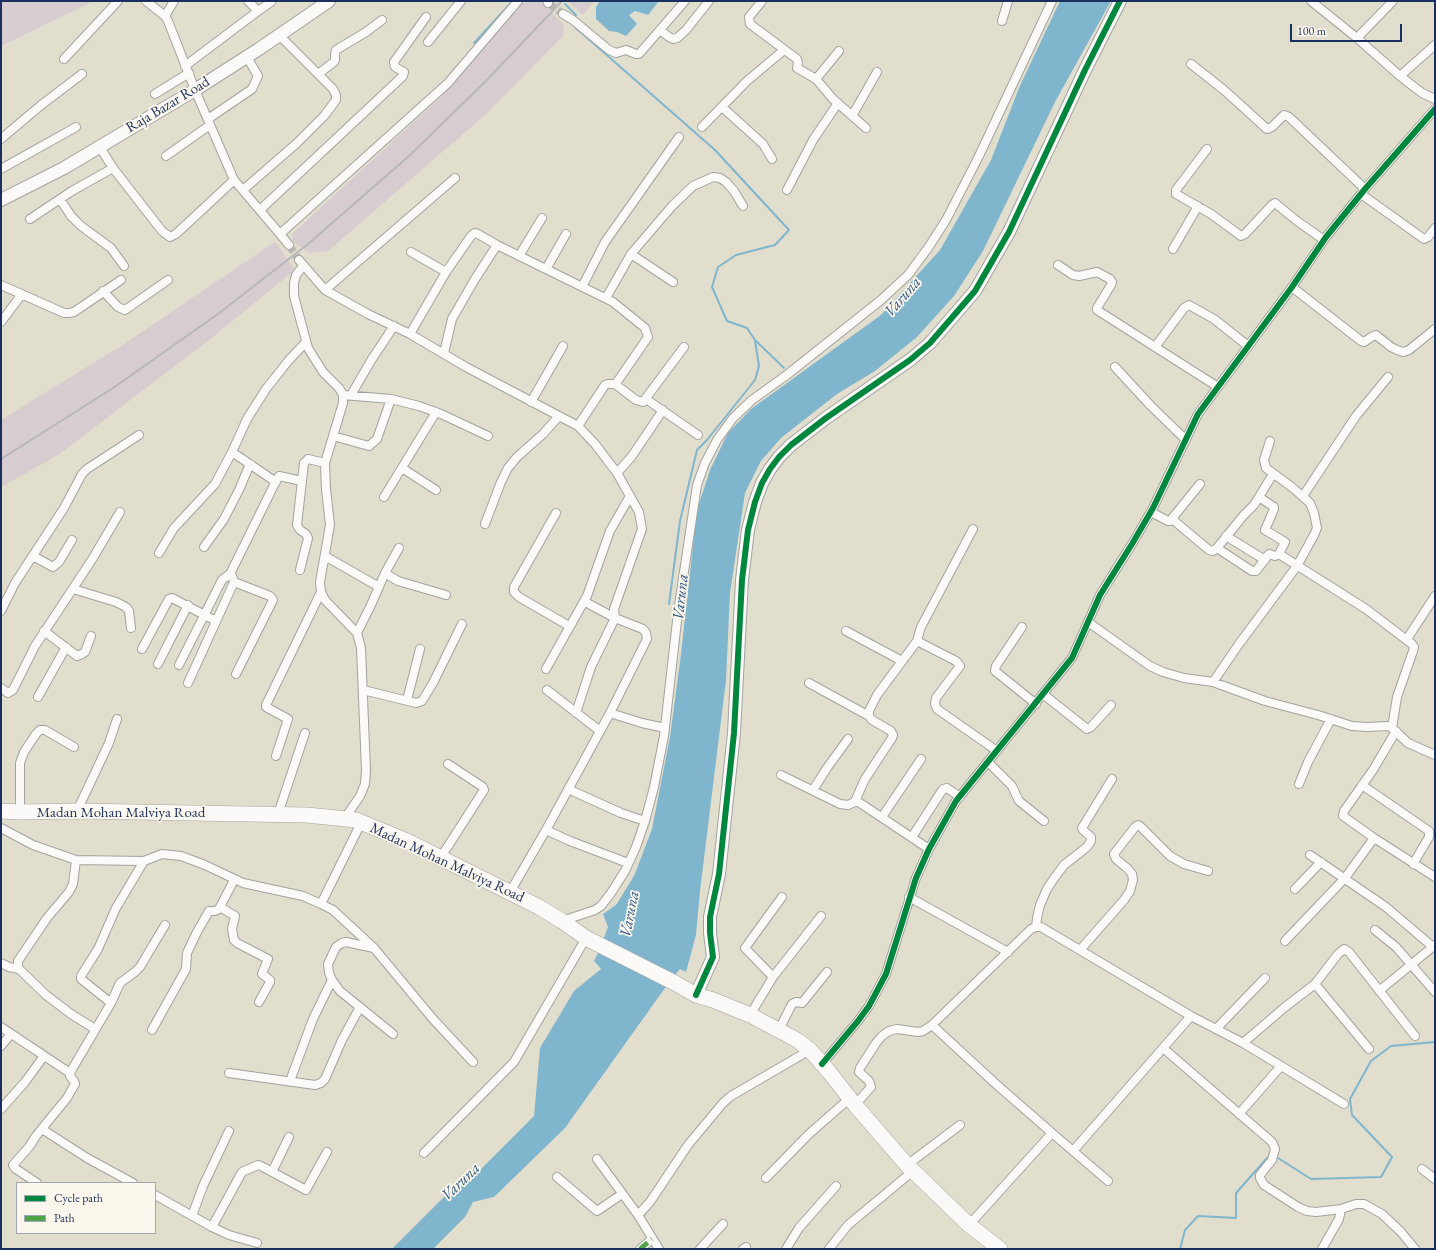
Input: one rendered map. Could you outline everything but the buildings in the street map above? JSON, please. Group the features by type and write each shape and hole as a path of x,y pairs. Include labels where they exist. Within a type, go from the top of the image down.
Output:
{"highway":[{"name":"Madan Mohan Malviya Road","path":"1,811 278,814 345,818 362,822 441,857 510,892 539,907 586,938 675,983 711,1005 750,1022 807,1052 822,1064 850,1102"},
{"name":"Madan Mohan Malviya Road","path":"698,996 713,1000 750,1015 797,1040 907,1171 959,1228 988,1249"},
{"name":"Madan Mohan Malviya Road","path":"907,1171 969,1225 1000,1249"}],"street":[{"path":"64,59 118,1"},
{"path":"146,1 165,16 234,180 289,245"},
{"path":"165,16 174,1"},
{"path":"248,1 258,11"},
{"name":"Raja Bazar Road","path":"1,200 64,168 195,90 247,57 329,1"},
{"path":"428,42 461,1"},
{"path":"280,234 448,83 518,1"},
{"path":"563,14 614,52 626,50 640,54 685,1"},
{"path":"660,30 673,39 677,38 686,30 709,1"},
{"path":"762,1 749,17 750,24 797,60 797,68 816,79 838,103 866,128"},
{"path":"1002,21 1008,1"},
{"path":"562,921 595,910 611,893 636,847 645,821 654,787 665,728 678,612 697,485 705,463 717,440 733,418 752,400 788,374 881,300 908,275 946,220 978,158 1052,1"},
{"path":"698,996 713,957 710,917 719,874 733,741 742,580 748,530 755,502 762,483 775,463 791,445 826,418 910,360 930,343 975,291 1009,232 1085,70 1120,1"},
{"path":"1311,1 1357,38 1400,76 1422,93 1435,99"},
{"path":"1357,38 1393,1"},
{"path":"155,94 271,2"},
{"path":"260,210 403,76 404,72 395,67 394,62 426,17"},
{"path":"318,74 334,62 336,50 366,32 382,20"},
{"path":"243,190 297,143 332,107 336,100 336,95 333,89 279,35"},
{"path":"1400,76 1435,45"},
{"path":"702,127 747,81 784,50"},
{"path":"816,79 839,50"},
{"path":"166,156 252,89 258,76 247,57"},
{"path":"1191,64 1229,94 1264,127 1270,128 1284,115 1289,117 1363,192 1421,238 1432,240 1435,228"},
{"path":"852,116 877,72"},
{"path":"1,139 40,106 82,74"},
{"path":"787,190 813,140 838,103"},
{"path":"722,108 763,144 772,159"},
{"path":"822,1064 869,1006 886,974 909,898 929,848 960,797 1072,658 1100,595 1151,512 1198,414 1292,288 1324,240 1363,192 1435,109"},
{"path":"1,169 76,127"},
{"path":"582,287 605,242 679,137"},
{"path":"99,146 113,168 162,231 170,237 176,234 234,180"},
{"path":"1207,149 1175,192 1177,195 1211,214 1241,236 1245,234 1275,203 1324,240"},
{"path":"30,219 60,199 113,168"},
{"path":"606,298 631,254 673,204 693,186 713,177 726,182 734,191 743,206"},
{"path":"324,290 455,178"},
{"path":"60,199 71,216 81,226 111,248 124,266"},
{"path":"1173,249 1198,206"},
{"path":"520,256 542,218"},
{"path":"410,334 446,272 471,236 475,233 606,298 645,328 648,334 646,340 615,384"},
{"path":"546,269 566,234"},
{"path":"444,353 452,319 497,245"},
{"path":"411,252 446,272"},
{"path":"631,254 673,282"},
{"path":"345,818 360,796 366,770 361,648 357,633 325,600 321,592 320,582 330,526 325,463 343,403 339,388 323,372 308,348 306,342 294,296 294,283 301,263 324,290 410,334 444,353 466,368 578,426 596,444 617,473 639,512 642,529 614,609 615,618 591,667 576,713"},
{"path":"1058,264 1074,275 1079,276 1097,272 1110,279 1112,282 1111,285 1097,310 1218,387"},
{"path":"1,285 64,313 69,313 74,312 121,280"},
{"path":"103,291 118,307 125,310 168,280"},
{"path":"1292,288 1364,342 1376,335 1391,347 1403,352 1409,350 1435,329"},
{"path":"1,322 22,294"},
{"path":"1155,347 1184,308 1189,305 1214,319 1248,346"},
{"path":"351,395 372,359 394,326"},
{"path":"159,554 174,528 215,484 247,419 266,390 289,360 306,342"},
{"path":"531,402 564,346"},
{"path":"578,426 605,385 615,384 636,400 641,402 646,399 684,347"},
{"path":"1115,367 1151,406 1186,440"},
{"path":"1303,496 1356,416 1388,377"},
{"path":"342,395 391,399 419,406 436,412 488,436"},
{"path":"333,436 369,446 376,439 391,399"},
{"path":"646,399 698,435"},
{"path":"617,473 632,456 663,410"},
{"path":"384,497 436,412"},
{"path":"486,524 501,482 508,468 517,457 543,434 559,416"},
{"path":"1,611 15,583 64,508 82,474 87,469 139,435"},
{"path":"1213,682 1239,644 1297,566 1317,528 1310,503 1266,468 1264,460 1270,441"},
{"path":"232,452 276,482"},
{"path":"300,570 308,538 297,525 305,461 308,459 325,463"},
{"path":"204,546 224,519 240,490 250,464"},
{"path":"402,468 436,490"},
{"path":"1172,519 1213,552 1254,505 1273,474"},
{"path":"179,665 222,580 231,573 279,476 302,481"},
{"path":"1151,512 1168,521 1172,519 1200,484"},
{"path":"546,669 587,596 610,531 630,496"},
{"path":"1259,497 1274,507 1265,530 1285,542 1278,554"},
{"path":"1,688 8,692 13,690 44,632 93,558 120,512"},
{"path":"556,513 514,587 514,592 519,597 569,626"},
{"path":"869,716 869,711 877,695 917,641 921,627 974,529"},
{"path":"1226,536 1265,560"},
{"path":"33,556 53,567 59,562 72,540"},
{"path":"357,633 385,573 399,548"},
{"path":"1217,548 1252,571 1256,571 1269,554 1275,556 1278,554 1366,609 1407,639 1414,647 1397,697 1394,729 1362,785 1344,811 1343,816 1413,864 1435,877"},
{"path":"325,556 379,587"},
{"path":"188,683 234,582 231,573"},
{"path":"385,573 398,581 446,595"},
{"path":"234,582 270,596 273,600 236,674"},
{"path":"72,590 116,602 126,607 129,611 131,628"},
{"path":"276,756 288,719 266,707 266,705 321,592"},
{"path":"1407,639 1435,596"},
{"path":"142,649 169,599 175,598 216,621"},
{"path":"510,892 610,713 647,639 646,633 643,629 615,618 589,604"},
{"path":"158,664 188,605"},
{"path":"1088,622 1150,666 1163,672 1184,678 1213,682 1265,701 1352,726 1388,726 1394,729 1408,743 1435,755"},
{"path":"362,690 416,703 422,701 433,683 462,624"},
{"path":"1022,627 996,666 995,671 1036,704"},
{"path":"846,631 902,661"},
{"path":"44,632 77,656 82,654 86,649 91,636"},
{"path":"917,641 956,661 960,666 936,698 935,704 937,709 997,751"},
{"path":"38,697 66,647"},
{"path":"407,700 420,649"},
{"path":"809,683 869,716 872,720 891,731 893,735 865,779 857,796 857,801"},
{"path":"548,690 600,731"},
{"path":"1043,694 1087,729 1091,727 1111,705"},
{"path":"610,713 642,723 665,728"},
{"path":"77,811 109,743 117,719"},
{"path":"1298,784 1331,719"},
{"path":"20,812 20,763 24,752 36,734 40,730 45,730 74,747"},
{"path":"278,814 305,733"},
{"path":"813,790 848,739"},
{"path":"882,817 921,759"},
{"path":"988,762 1012,786 1019,801 1044,821"},
{"path":"441,857 484,790 482,787 448,764"},
{"path":"782,775 846,806 857,801"},
{"path":"1036,927 1040,905 1047,889 1064,865 1087,847 1091,841 1090,836 1082,828 1112,779"},
{"path":"1362,785 1429,831 1429,837 1413,864"},
{"path":"912,837 943,789 947,788 960,797"},
{"path":"568,790 621,813 645,821"},
{"path":"857,801 929,848"},
{"path":"321,904 362,822"},
{"path":"1080,950 1124,900 1130,891 1133,880 1132,874 1128,868 1116,859 1114,854 1138,825 1170,856 1184,864 1208,871"},
{"path":"1,828 33,845 76,860 144,861 162,854 181,856 234,880 303,896 321,904 332,910 374,948 432,1019 473,1062"},
{"path":"546,830 575,843 628,863"},
{"path":"1285,941 1344,878 1374,838"},
{"path":"1310,854 1386,907 1434,946 1379,990"},
{"path":"19,969 18,961 47,918 69,892 73,884 76,860"},
{"path":"110,1003 81,979 81,976 98,949 116,908 144,861"},
{"path":"1295,889 1321,862"},
{"path":"152,1030 186,969 187,953 197,932 209,911 217,910 220,907 234,880"},
{"path":"773,976 745,948 782,897"},
{"path":"909,898 1008,952"},
{"path":"220,907 235,916 232,929 234,940 268,959 262,974 270,980 270,982 259,1002"},
{"path":"750,1015 773,976 821,916"},
{"path":"70,1073 120,983 140,967 165,925"},
{"path":"766,1178 809,1134 871,1087 869,1081 859,1072 860,1068 882,1036 889,1031 897,1030 923,1031 932,1025 1031,929 1036,927 1041,927 1190,1016 1243,1043 1344,1104"},
{"path":"1374,930 1396,947 1435,992"},
{"path":"424,1153 514,1062 586,938"},
{"path":"374,948 346,942 342,943 336,947 328,964 329,973 340,991 393,1034"},
{"path":"1243,1043 1285,1007 1315,984 1338,954 1344,949 1348,952 1415,1036"},
{"path":"1,963 9,967 19,969 46,995 71,1014 95,1029"},
{"path":"779,1030 792,1004 796,1002 802,1003 827,972"},
{"path":"1216,1029 1265,978"},
{"path":"290,1081 313,1019 332,980"},
{"path":"1315,984 1369,1049"},
{"path":"229,1073 315,1085 321,1083 325,1079 342,1040 360,1007"},
{"path":"1073,1151 1190,1016"},
{"path":"932,1025 997,1085 1108,1181"},
{"path":"1,1027 70,1073 75,1084 67,1098 13,1165 16,1170 35,1182"},
{"path":"1,1046 11,1034"},
{"path":"1163,1048 1272,1142 1275,1149 1273,1157 1260,1175 1260,1182 1298,1207 1307,1210 1316,1212 1341,1209 1356,1204 1364,1204 1372,1207 1386,1218 1415,1249"},
{"path":"638,1215 650,1202 688,1145 723,1103 731,1096 807,1052"},
{"path":"1,1109 25,1082 44,1056"},
{"path":"1240,1114 1281,1066"},
{"path":"829,1249 848,1226 907,1171 960,1125"},
{"path":"42,1129 87,1158 131,1182"},
{"path":"192,1216 203,1186 229,1131"},
{"path":"969,1225 1052,1133"},
{"path":"272,1172 289,1138"},
{"path":"212,1227 242,1172 260,1165 306,1190 327,1152"},
{"path":"597,1159 638,1215 659,1249"},
{"path":"1422,1170 1435,1179"},
{"path":"557,1177 597,1211 622,1194"},
{"path":"786,1249 799,1228 836,1186"},
{"path":"156,1196 212,1227 229,1235 257,1244"},
{"path":"1322,1249 1339,1219 1341,1209"},
{"path":"700,1249 723,1224"},
{"path":"640,1249 652,1239"}],"shaded area":[{"path":"1,1 94,1 1,46"},
{"path":"524,1 541,1 564,25 563,36 485,115 328,251 310,253 293,242 292,234 441,97"},
{"path":"567,1 594,1 583,15"},
{"path":"275,242 295,270 204,344 58,455 1,487 1,420 124,344"}],"water":[{"path":"600,1 659,1 648,15 635,11 629,15 637,24 626,36 617,32 609,31 596,19 596,7"},
{"name":"Varuna","path":"1060,1 1111,1 1055,102 983,251 954,296 917,337 875,371 837,394 781,438 761,461 745,493 730,593 726,680 696,935 686,972 680,969 665,988 565,1128 494,1197 473,1202 465,1217 433,1249 392,1249 449,1192 476,1174 534,1116 540,1048 574,991 601,969 594,961 608,927 603,914 616,905 634,876 652,829 670,737 697,510 710,470 728,433 751,409 881,315 940,250 991,160 1019,88"}],"waterway":[{"path":"474,43 511,3"},
{"path":"565,4 576,15"},
{"path":"576,28 715,150 789,230 775,245 736,255 718,267 712,287 727,321 747,328 755,340 784,368"},
{"name":"Varuna","path":"669,604 680,521 697,450 707,440 755,380 759,366 755,341"},
{"path":"1275,1158 1278,1158 1311,1179 1381,1177 1392,1157 1352,1115 1350,1099 1371,1061 1391,1046 1435,1042"},
{"path":"1180,1249 1185,1230 1198,1216 1236,1218 1236,1193 1268,1157 1271,1157"}],"tunnel":[{"path":"548,3 563,14"},
{"path":"289,245 299,260"}],"railway":[{"path":"1,459 113,388 218,314 308,244 409,156 485,82 562,1"}],"marked path":[{"path":"640,1249 652,1239"}],"cycle path":[{"path":"696,995 713,957 710,917 719,874 734,733 742,580 748,530 755,502 762,483 779,457 791,445 826,418 910,360 930,343 975,291 1009,232 1085,70 1120,1"},
{"path":"822,1064 869,1006 886,974 916,878 929,849 956,801 1072,658 1100,595 1153,508 1198,414 1292,287 1326,237 1365,189 1435,109"}]}
